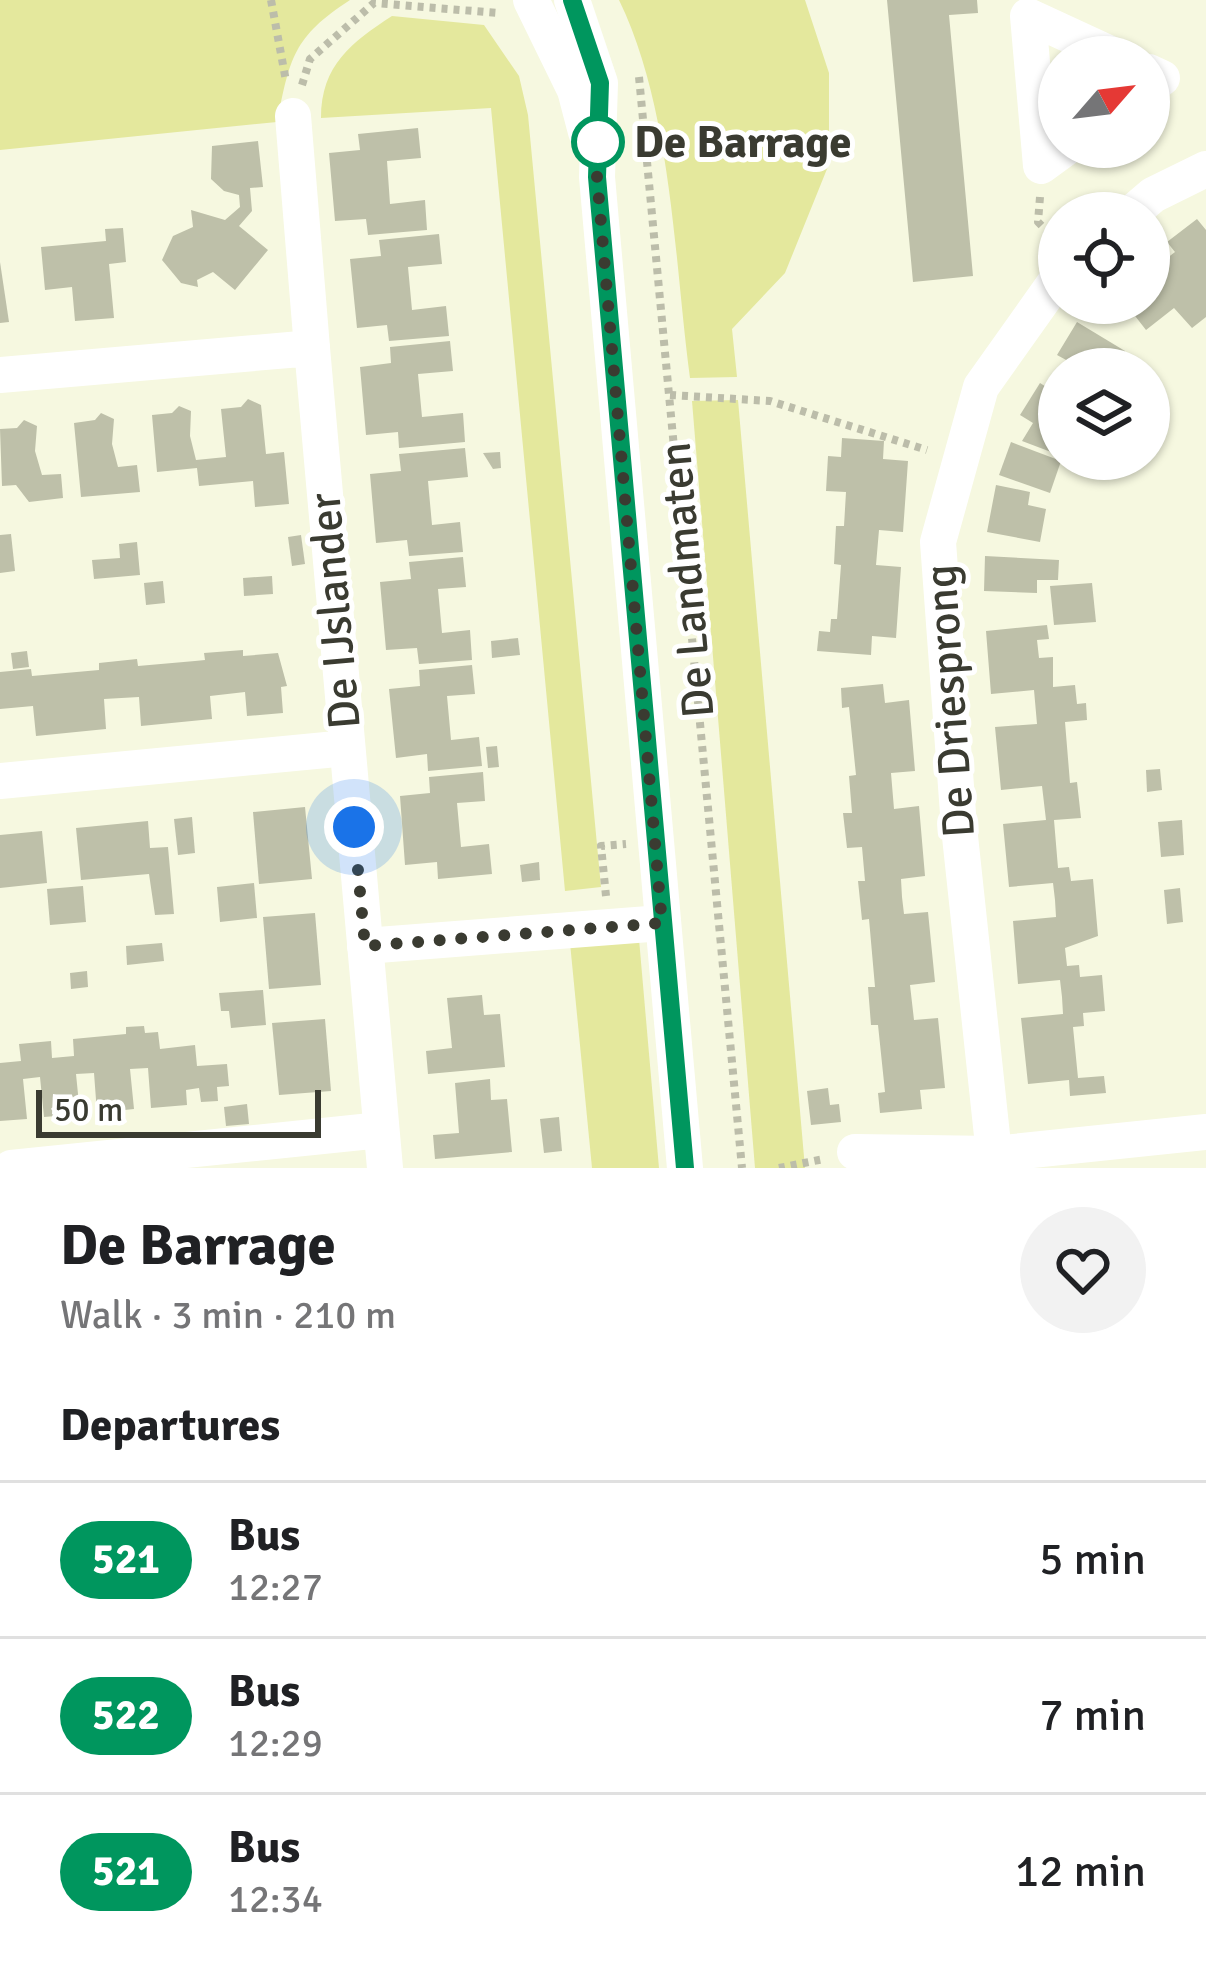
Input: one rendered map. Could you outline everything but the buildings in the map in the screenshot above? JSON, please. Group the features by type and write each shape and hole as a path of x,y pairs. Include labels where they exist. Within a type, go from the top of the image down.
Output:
{"street":[{"name":"De Landmaten","path":"572,0 600,83 597,177 685,1168"},
{"name":"De Landmaten","path":"520,6 575,90 597,177"},
{"path":"1027,8 1078,36"},
{"path":"1027,8 1038,68"},
{"name":"De IJslander","path":"292,116 385,1168"},
{"path":"1159,192 1206,169"},
{"name":"De Driesprong","path":"994,1154 959,827 938,542 981,387 1038,307"},
{"path":"0,376 312,348"},
{"path":"0,782 347,748"},
{"path":"365,946 662,923"},
{"path":"11,1168 381,1130"},
{"path":"855,1152 994,1154 1206,1132"}],"path":[{"path":"271,0 292,116"},
{"path":"292,116 310,59 374,3 520,6"},
{"name":"De Landmaten","path":"635,64 742,1168"},
{"path":"670,395 770,401 958,459"}],"green space":[{"path":"0,0 350,0 316,26 297,51 277,122 0,150"},
{"path":"619,0 805,0 829,73 829,164 785,273 732,329 737,377 690,378 661,136 637,43"},
{"path":"392,16 484,25 519,76 528,115 601,887 565,891 491,108 321,118 333,69 364,35"},
{"path":"738,400 805,1168 755,1168 692,401"},
{"path":"639,939 659,1168 592,1168 570,943"}],"bus line":[{"name":"521","path":"572,0 600,83 597,177 685,1168"}],"place":[{"name":"De Barrage","path":"598,142"}],"route":[{"path":"354,827 365,946 662,923 597,177 598,130 598,142"}]}
